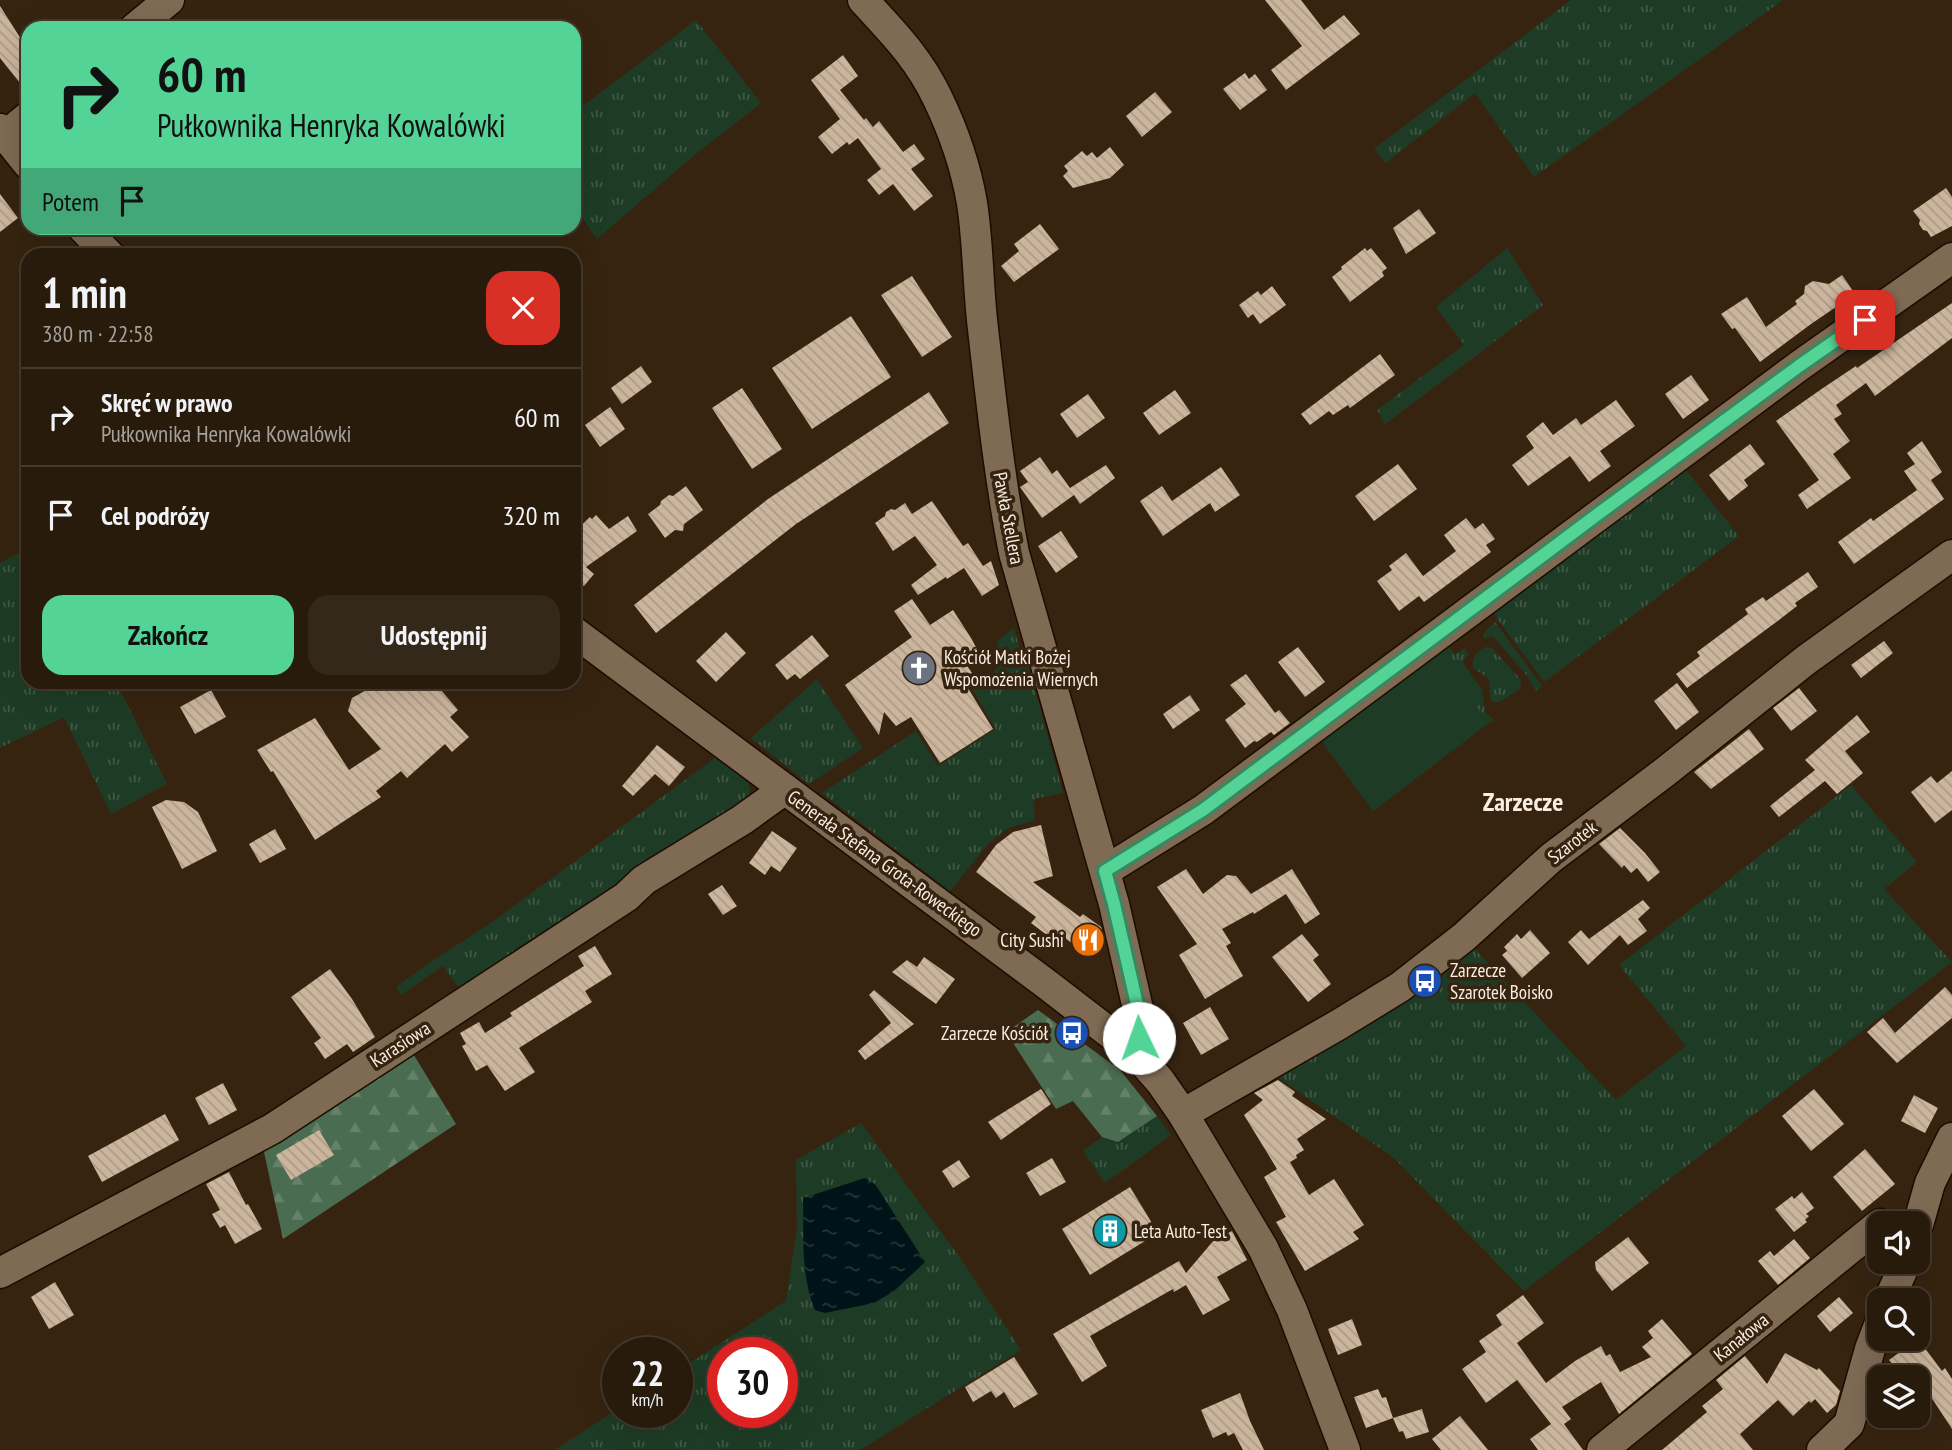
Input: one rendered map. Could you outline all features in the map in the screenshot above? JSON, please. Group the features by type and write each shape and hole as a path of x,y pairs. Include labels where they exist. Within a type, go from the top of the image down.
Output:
{"street":[{"path":"144,21 169,0"},
{"name":"Pawła Stellera","path":"863,0 897,35 924,74 946,118 966,178 972,203 995,439 1014,553 1114,904 1141,1022 1139,1038 1132,1050"},
{"path":"21,121 2,133 21,156"},
{"path":"90,235 102,248"},
{"path":"1105,871 1203,810 1687,448 1952,258"},
{"name":"Szarotek","path":"1183,1114 1400,987 1464,937 1550,858 1807,660 1952,555"},
{"name":"Generała Stefana Grota-Roweckiego","path":"581,637 1001,949 1132,1050 1160,1081 1183,1114 1264,1248 1292,1310 1345,1450"},
{"name":"Karasiowa","path":"0,1273 271,1129 626,897 644,880 743,820 785,789"},
{"path":"1924,1211 1941,1175 1952,1138"},
{"name":"Kanałowa","path":"1896,1211 1941,1175"},
{"name":"Kanałowa","path":"1602,1450 1867,1235"},
{"path":"1822,1450 1849,1424 1869,1351"}],"green space":[{"path":"1571,0 1783,0 1534,177 1475,93 1386,163 1374,149"},
{"path":"696,20 761,103 692,157 597,239 581,216 581,108"},
{"path":"1507,248 1543,305 1385,424 1377,410 1464,345 1436,307"},
{"path":"1681,464 1739,536 1544,682 1490,609"},
{"path":"21,552 21,689 120,689 167,784 111,814 64,717 0,748 0,563"},
{"path":"1495,622 1542,686 1536,691 1527,676 1493,636 1484,638 1483,634"},
{"path":"1014,628 1023,661 1027,660 1063,793 1034,799 1035,820 1008,828 988,844 950,891 822,793 916,731 938,766 996,729 972,689 996,670 998,640"},
{"path":"1449,646 1455,655 1464,648 1469,654 1464,659 1464,664 1482,690 1485,712 1494,720 1489,723 1432,650"},
{"path":"1485,647 1492,648 1521,680 1520,689 1500,702 1492,702 1488,679 1473,668 1475,656"},
{"path":"1432,650 1489,723 1373,811 1317,735"},
{"path":"817,679 863,748 809,784 751,738"},
{"path":"715,758 749,782 750,800 463,994 443,966 401,995 396,987 491,923"},
{"path":"1851,785 1917,862 1884,889 1952,962 1524,1291 1394,1158 1269,1071 1472,946 1616,1100 1686,1046 1619,965"},
{"path":"1038,1010 1120,1070 1157,1116 1118,1142 1102,1137 1073,1101 1056,1109 1006,1032"},
{"path":"412,1052 456,1124 283,1239 262,1143"},
{"path":"1157,1116 1171,1135 1105,1183 1083,1151 1102,1137 1118,1142"},
{"path":"861,1123 963,1262 1021,1350 860,1450 555,1450 602,1419 602,1428 693,1428 693,1361 707,1352 707,1428 798,1428 798,1337 730,1337 786,1301 797,1229 796,1160"}],"water":[{"path":"865,1178 875,1184 925,1262 894,1291 874,1303 825,1313 815,1310 805,1269 803,1198"}],"building":[{"path":"1265,0 1301,0 1324,30 1344,15 1360,34 1286,90 1271,70 1302,46"},
{"path":"0,6 21,39 21,84 0,58"},
{"path":"843,55 858,76 840,90 864,120 866,118 873,127 879,121 903,152 914,144 925,159 911,169 933,196 914,211 893,184 879,195 867,180 881,169 858,138 849,145 847,142 832,154 818,137 840,119 811,80"},
{"path":"1245,73 1249,79 1255,74 1267,90 1240,110 1223,89"},
{"path":"1155,92 1172,112 1142,137 1126,116"},
{"path":"1110,147 1124,165 1110,178 1073,188 1063,176 1068,171 1064,166 1082,151 1087,156 1092,152 1097,158"},
{"path":"1946,188 1952,197 1952,226 1931,237 1923,230 1913,211"},
{"path":"0,194 18,218 0,232"},
{"path":"1419,209 1436,233 1406,254 1393,228"},
{"path":"1040,224 1059,249 1014,282 1001,266 1019,251 1014,244"},
{"path":"1365,248 1367,251 1371,248 1387,268 1382,272 1384,276 1350,302 1332,277"},
{"path":"1842,275 1855,294 1760,362 1721,314 1747,297 1766,327 1797,304 1795,301 1804,294 1805,286 1813,281 1829,284"},
{"path":"912,276 952,337 922,357 881,295"},
{"path":"1272,286 1286,305 1260,324 1253,314 1248,318 1239,305 1258,291 1261,295"},
{"path":"1952,303 1952,338 1875,396 1866,383 1836,405 1842,414 1834,419 1850,441 1833,454 1851,478 1807,509 1798,495 1819,480 1776,421"},
{"path":"851,316 891,377 812,429 772,368"},
{"path":"1380,354 1395,375 1350,408 1348,405 1333,415 1329,411 1310,425 1301,414"},
{"path":"641,366 652,382 622,404 611,388"},
{"path":"1691,375 1709,400 1683,419 1665,394"},
{"path":"742,388 782,449 752,469 712,408"},
{"path":"1175,390 1191,413 1159,435 1143,413"},
{"path":"929,392 949,423 796,524 656,633 634,605 768,499"},
{"path":"1088,394 1105,418 1077,438 1060,414"},
{"path":"1616,400 1635,426 1600,451 1611,466 1589,482 1570,456 1528,486 1512,465 1534,448 1526,436 1543,422 1553,435 1576,418 1581,425"},
{"path":"610,407 625,429 600,447 585,425"},
{"path":"1922,441 1942,472 1931,480 1944,499 1854,564 1838,542 1917,490 1904,471 1915,464 1907,453"},
{"path":"1750,444 1765,464 1744,480 1748,486 1729,501 1709,475"},
{"path":"1040,457 1052,474 1057,470 1070,488 1106,465 1115,478 1080,504 1074,495 1042,518 1020,487 1028,482 1020,471"},
{"path":"1398,464 1417,489 1374,521 1355,496"},
{"path":"1221,467 1240,495 1215,512 1210,503 1163,536 1140,501 1162,486 1172,501"},
{"path":"686,486 703,510 684,524 683,531 675,530 665,538 648,514 669,495 673,496"},
{"path":"932,501 963,546 968,543 983,566 991,561 999,585 982,596 964,568 918,595 911,585 937,565 915,536 893,551 875,523 885,516 886,512 905,503 912,514"},
{"path":"596,515 609,529 628,516 637,531 586,567 594,574 584,586 581,583 581,525 590,517 592,519"},
{"path":"1466,518 1475,529 1483,523 1495,539 1486,545 1491,552 1424,602 1419,596 1399,611 1377,581 1392,570 1389,566 1406,553 1423,576 1456,551 1444,535"},
{"path":"1061,531 1078,557 1056,573 1038,546"},
{"path":"1808,572 1818,587 1795,603 1797,606 1779,620 1687,688 1676,674 1700,656 1697,652 1748,614 1745,609 1763,597 1766,601"},
{"path":"912,599 930,625 953,610 971,638 977,649 961,657 972,673 963,680 993,729 940,763 911,717 896,726 884,712 879,735 845,685 912,637 894,611"},
{"path":"726,632 746,653 716,682 696,661"},
{"path":"812,635 829,656 800,679 795,674 787,680 775,665"},
{"path":"1884,641 1893,653 1861,678 1851,665"},
{"path":"1298,647 1325,682 1305,697 1278,662"},
{"path":"1246,674 1275,713 1279,710 1290,723 1274,735 1271,732 1245,748 1225,720 1246,704 1230,685"},
{"path":"1677,683 1699,712 1676,730 1654,701"},
{"path":"1799,688 1817,711 1791,731 1773,708"},
{"path":"368,689 440,689 458,710 450,717 469,737 452,752 445,744 407,778 401,771 376,791 381,797 315,840 257,750 315,718 349,770 381,749 348,711 352,698"},
{"path":"211,690 226,717 195,734 180,707"},
{"path":"1190,695 1200,710 1173,729 1163,714"},
{"path":"1857,715 1870,732 1845,751 1863,773 1837,794 1825,781 1779,817 1770,806 1815,770 1805,760"},
{"path":"1749,729 1764,749 1711,789 1694,772"},
{"path":"657,745 685,767 669,786 655,774 633,796 622,786"},
{"path":"1952,771 1952,810 1935,823 1911,792 1931,776 1937,783"},
{"path":"166,800 184,802 198,812 217,851 182,869 152,807"},
{"path":"1041,825 1053,876 1033,882 1080,917 1083,914 1101,927 1102,930 1085,953 1061,935 1056,942 1031,923 1036,917 976,872 996,845 1013,832"},
{"path":"1620,828 1660,872 1648,882 1637,868 1631,873 1624,865 1622,868 1599,844"},
{"path":"275,829 286,849 260,863 249,844"},
{"path":"772,831 797,848 780,872 771,866 765,875 749,863"},
{"path":"1186,869 1203,894 1227,875 1236,876 1251,894 1292,869 1320,914 1305,924 1286,894 1254,914 1253,912 1222,929 1231,943 1226,946 1243,976 1205,999 1179,955 1197,944 1157,887"},
{"path":"722,885 737,906 723,915 708,894"},
{"path":"1643,900 1650,908 1638,919 1647,931 1628,945 1620,935 1588,965 1568,942 1581,930 1589,939"},
{"path":"1530,930 1550,953 1522,978 1502,955 1507,951 1504,947 1517,934 1521,939"},
{"path":"1302,934 1319,955 1313,960 1331,984 1308,1002 1272,957"},
{"path":"595,946 612,974 585,991 592,1002 519,1048 535,1072 505,1091 487,1065 476,1071 462,1046 466,1044 460,1033 479,1022 485,1033 512,1016 510,1013 584,966 578,956"},
{"path":"924,957 955,979 936,1004 892,972 907,960 917,967"},
{"path":"330,969 375,1037 353,1052 347,1044 325,1059 314,1043 321,1038 291,997"},
{"path":"1945,987 1952,995 1952,1018 1897,1063 1867,1032 1883,1018 1895,1033"},
{"path":"874,990 914,1024 865,1060 858,1051 891,1023 869,995"},
{"path":"1210,1007 1229,1039 1201,1055 1183,1023"},
{"path":"1278,1080 1295,1092 1292,1096 1326,1119 1297,1139 1304,1150 1290,1162 1309,1195 1334,1179 1364,1225 1353,1232 1359,1239 1305,1271 1276,1222 1286,1217 1264,1177 1277,1169 1244,1115 1263,1100 1254,1093"},
{"path":"223,1083 237,1110 209,1125 195,1098"},
{"path":"1041,1089 1051,1104 1001,1140 988,1122"},
{"path":"1814,1089 1844,1124 1811,1151 1782,1116"},
{"path":"1914,1095 1938,1108 1925,1133 1901,1121"},
{"path":"165,1114 179,1140 102,1182 88,1156"},
{"path":"319,1130 334,1155 291,1180 276,1155"},
{"path":"1865,1149 1895,1184 1862,1211 1833,1177"},
{"path":"1052,1158 1066,1182 1040,1196 1026,1173"},
{"path":"959,1160 970,1177 953,1188 942,1171"},
{"path":"229,1172 262,1229 235,1244 225,1225 220,1228 212,1214 220,1210 206,1184"},
{"name":"Leta Auto-Test","path":"1130,1187 1158,1233 1090,1275 1062,1229"},
{"path":"1802,1192 1814,1208 1806,1214 1809,1216 1805,1220 1807,1222 1794,1232 1775,1209"},
{"path":"1232,1231 1247,1260 1217,1277 1230,1300 1203,1315 1186,1285 1174,1292 1173,1289 1090,1336 1107,1366 1082,1382 1053,1334 1179,1261 1186,1273 1214,1240"},
{"path":"1628,1237 1649,1263 1612,1291 1596,1270 1595,1262"},
{"path":"1794,1239 1810,1258 1778,1285 1758,1261 1770,1251 1774,1256"},
{"path":"55,1282 74,1315 49,1329 31,1297"},
{"path":"1523,1295 1544,1323 1517,1343 1546,1383 1601,1346 1606,1356 1610,1354 1620,1372 1651,1357 1642,1347 1653,1338 1648,1331 1662,1319 1692,1354 1619,1414 1601,1382 1562,1407 1571,1419 1564,1424 1583,1450 1538,1450 1530,1439 1551,1424 1517,1380 1486,1403 1462,1369 1486,1352 1479,1341 1502,1325 1496,1315"},
{"path":"1839,1297 1853,1313 1830,1332 1817,1316"},
{"path":"1352,1319 1362,1345 1338,1355 1328,1329"},
{"path":"1901,1351 1927,1351 1942,1371 1945,1368 1952,1379 1952,1429 1930,1395 1930,1365 1893,1365 1889,1360"},
{"path":"1785,1353 1817,1370 1819,1368 1840,1391 1836,1405 1827,1413 1815,1399 1793,1416 1778,1400 1740,1434 1753,1450 1662,1450 1707,1412 1702,1406 1723,1389 1716,1380 1745,1356 1767,1384"},
{"path":"1014,1357 1038,1394 1014,1408 1004,1392 996,1398 991,1391 973,1402 965,1387"},
{"path":"1378,1389 1382,1398 1386,1397 1393,1418 1366,1428 1354,1397"},
{"path":"1240,1393 1264,1450 1243,1450 1234,1433 1228,1436 1226,1432 1213,1438 1201,1410"},
{"path":"1422,1409 1429,1432 1406,1439 1403,1431 1399,1432 1393,1418"},
{"path":"1460,1416 1488,1450 1441,1450 1432,1439"}],"place":[{"name":"Kościół Matki Bożej Wspomożenia Wiernych","path":"919,668"},
{"name":"City Sushi","path":"1088,940"},
{"name":"Zarzecze Szarotek Boisko","path":"1425,981"},
{"name":"Zarzecze Kościół","path":"1072,1033"},
{"name":"Leta Auto-Test","path":"1110,1231"}],"district":[{"name":"Zarzecze","path":"1523,802"}],"route":[{"path":"1139,1038 1141,1022 1105,871 1203,810 1598,514 1865,320"}]}
